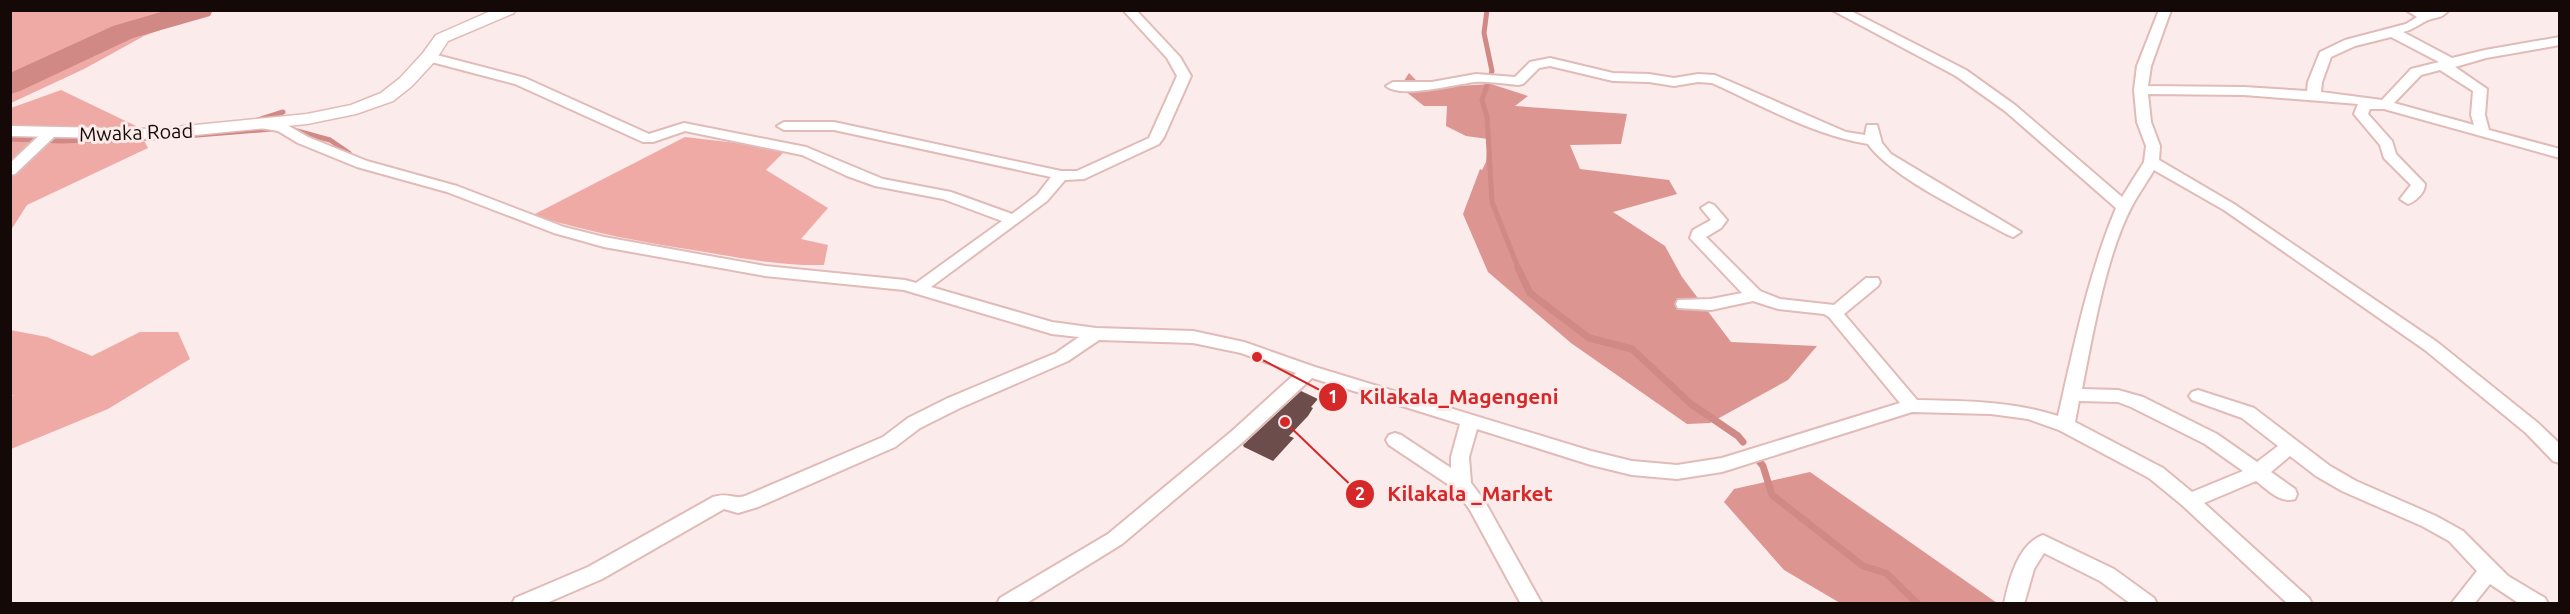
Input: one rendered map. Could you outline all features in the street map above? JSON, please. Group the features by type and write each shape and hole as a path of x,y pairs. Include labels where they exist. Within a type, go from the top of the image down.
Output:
{"street":[{"name":"Mwaka Road","path":"10,131 155,134 307,119 356,109 387,97 406,82 429,57 442,38 508,10"},
{"path":"784,126 834,126 1061,175 1079,176 1154,141 1173,105 1184,76 1171,51 1156,40 1129,10"},
{"path":"1838,10 1961,72 2010,108 2124,207"},
{"path":"2065,425 2086,328 2109,244 2124,207 2151,162 2153,146 2144,122 2141,90 2144,66 2165,10"},
{"path":"2314,95 2315,82 2325,54 2349,43 2410,27 2419,13 2436,15 2443,10"},
{"path":"2395,32 2448,64 2480,89 2482,94 2479,100 2478,115 2483,133"},
{"path":"2385,105 2396,90 2416,72 2485,54 2559,41"},
{"path":"429,57 520,81 648,139 680,127 690,127 806,151 852,174 880,183 946,195 1014,220"},
{"path":"1393,86 1432,86 1476,78 1518,81 1535,65 1550,62 1614,77 1653,78 1674,82 1704,78 1725,83 1830,132 1873,134 1886,157 2013,232"},
{"path":"2141,90 2244,91 2314,95 2385,105 2559,154"},
{"path":"2385,105 2364,105 2361,114 2387,144 2389,155 2418,183 2418,189 2408,199"},
{"path":"261,124 282,128 303,140 362,164 452,189 559,230 604,242 765,271 881,282 918,289 1052,328 1096,334 1193,337 1244,348 1309,371 1591,458 1632,468 1677,472 1722,465 1912,406 1959,406 2029,412 2065,425 2156,472 2190,500 2264,571 2302,603"},
{"path":"10,171 50,133"},
{"path":"2151,162 2229,207 2431,346 2532,428 2559,456"},
{"path":"918,289 1042,198 1061,175"},
{"path":"1709,208 1719,220 1716,225 1698,233 1698,238 1754,295 1778,304 1828,309 1835,313 1912,406"},
{"path":"1835,313 1872,282"},
{"path":"1684,304 1700,307 1718,305 1754,295"},
{"path":"522,603 595,573 720,502 727,501 738,506 751,502 889,442 914,423 954,403 1062,357 1096,334"},
{"path":"1007,603 1115,539 1247,428 1309,371"},
{"path":"2072,395 2118,396 2137,402 2211,439 2288,494"},
{"path":"2198,396 2248,413 2323,471 2349,486 2429,521 2456,536 2501,582 2538,603"},
{"path":"1462,484 1460,457 1470,420"},
{"path":"1395,440 1462,484 1477,505 1532,603"},
{"path":"2190,500 2259,472 2289,446"},
{"path":"2014,603 2031,553 2036,546 2043,543 2112,578 2147,603"},
{"path":"2461,603 2489,571"}],"shaded area":[{"path":"10,11 210,11 144,36 84,69 11,103"},
{"path":"1409,73 1424,88 1491,84 1528,96 1515,106 1627,114 1621,144 1570,145 1580,169 1669,180 1677,194 1613,212 1665,246 1682,277 1731,342 1817,346 1788,380 1710,423 1687,424 1571,343 1488,272 1463,214 1480,169 1482,170 1486,162 1488,139 1466,136 1446,126 1447,106 1424,106 1400,87"},
{"path":"61,90 136,126 148,148 27,205 11,230 11,108"},
{"path":"685,137 787,149 766,170 828,208 801,239 828,245 824,265 764,262 662,245 597,232 533,215"},
{"path":"10,330 47,337 92,356 140,332 178,332 190,359 108,409 11,449 11,397 14,395 11,396"},
{"path":"1810,472 1997,603 1840,603 1784,570 1724,502 1734,489"}],"building":[{"path":"1301,391 1318,399 1311,407 1313,408 1308,416 1289,436 1294,438 1273,461 1244,447 1243,445"}],"waterway":[{"path":"10,85 123,32 200,10"},
{"path":"1487,10 1484,33 1492,71 1482,100 1487,117 1492,202 1519,270"},
{"path":"258,120 283,112"},
{"path":"286,128 330,140 349,153"},
{"path":"173,137 273,129"},
{"path":"10,139 61,141 151,138"},
{"path":"1518,268 1530,293 1589,338 1632,349 1691,404 1738,436 1743,442"},
{"path":"1755,456 1763,466 1772,495 1863,566 1886,573 1918,604"}],"place":[{"name":"Kilakala_Magengeni","path":"1257,357"},
{"name":"Kilakala _Market","path":"1285,422"}]}
